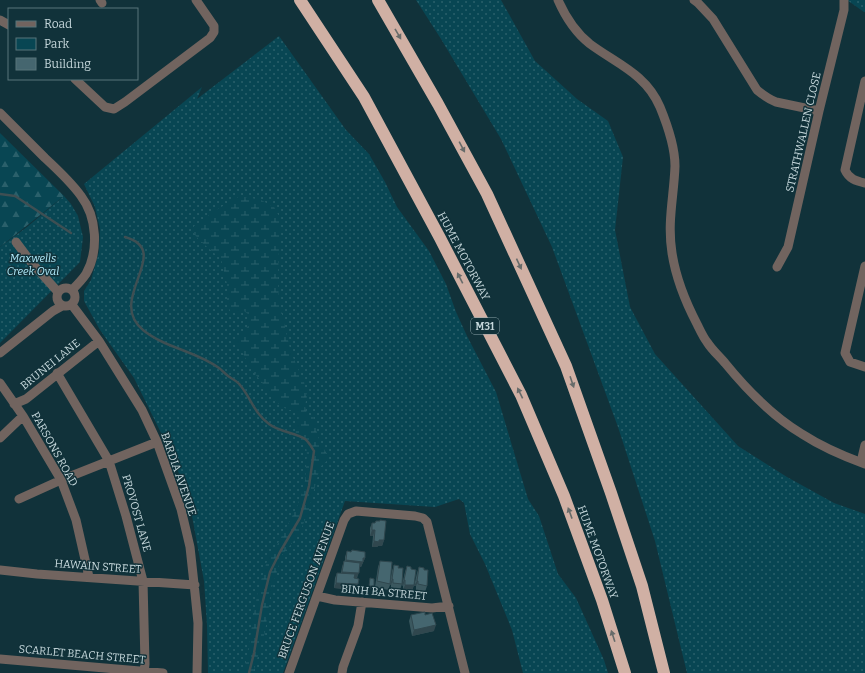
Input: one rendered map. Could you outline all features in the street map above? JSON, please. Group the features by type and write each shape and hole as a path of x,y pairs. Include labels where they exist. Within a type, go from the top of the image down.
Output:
{"highway":[{"name":"HUME MOTORWAY","path":"300,0 364,97 522,395 564,496 602,600 625,673"},
{"path":"378,0 438,104 487,194 566,366 611,492 642,586 664,673"}],"street":[{"path":"76,80 105,108 114,109 125,102 210,38 214,32 214,26 196,0"},
{"path":"694,0 713,19 757,90 769,100 819,111"},
{"name":"STRATHWALLEN CLOSE","path":"777,266 788,247 844,10 844,0"},
{"path":"560,1 564,14 588,43 641,79 651,91 660,107 674,150 675,166 670,226 672,253 677,277 686,303 707,342 737,376 775,415 801,434 819,444 863,463 865,445"},
{"path":"865,81 845,168 846,173 851,179 865,183"},
{"path":"0,113 67,179 88,207 94,229 92,259 86,273 72,290"},
{"path":"16,242 31,262 58,292"},
{"path":"865,266 846,353 850,362 865,367"},
{"path":"0,353 53,310 62,306 66,307 72,305 75,296 72,290 63,288 58,292 56,297 62,306"},
{"name":"BARDIA AVENUE","path":"72,305 99,341 142,410 157,442 181,509 190,547 198,623 197,673"},
{"name":"BRUNEI LANE","path":"14,404 26,400 57,373 99,341"},
{"name":"PROVOST LANE","path":"57,373 110,460 143,581 144,672"},
{"name":"PARSONS ROAD","path":"0,383 23,416 61,480 76,520 89,578"},
{"path":"0,438 23,416"},
{"path":"19,499 61,480 157,442"},
{"name":"BRUCE FERGUSON AVENUE","path":"289,673 344,520 348,514 356,511 415,516 425,519 428,524 465,673"},
{"name":"HAWAIN STREET","path":"0,570 194,585"},
{"name":"BINH BA STREET","path":"317,596 335,600 432,608 449,606"},
{"path":"342,673 358,626 362,602"},
{"name":"SCARLET BEACH STREET","path":"0,659 162,673"}],"green space":[{"path":"416,0 501,0 535,61 577,99 608,121 623,157 615,230 630,307 655,354 738,446 787,477 834,503 865,514 865,673 687,673 655,541 618,427 552,247 501,139"},
{"path":"847,0 865,0 865,12 864,12"},
{"path":"279,36 346,130 369,154 397,207 429,251 446,284 456,312 467,336 496,392 528,499 539,516 558,574 576,598 604,660 608,673 523,673 512,630 485,564 470,534 464,503 459,499 435,507 345,501 283,673 208,673 204,581 188,494 163,437 134,378 100,330 84,301 84,291 91,280 99,252 100,229 95,207 84,184 202,87 197,99"},
{"path":"0,133 64,196 0,247"},
{"name":"Maxwells Creek Oval","path":"64,196 78,216 83,237 80,262 0,343 0,247"},
{"path":"240,196 261,200 274,207 280,218 278,278 279,302 291,353 304,382 307,396 305,406 307,414 314,417 318,437 329,459 320,467 308,513 298,536 282,555 271,591 265,632 253,673 244,673 258,590 268,558 276,547 297,507 305,481 307,454 306,446 301,441 296,439 298,418 296,410 289,410 282,407 277,402 252,370 236,341 248,326 248,314 244,311 231,313 227,303 227,284 221,259 199,240 193,232 194,226 216,210"}],"building":[{"path":"380,520 386,521 384,540 379,540 379,542 374,541 375,530 372,530 372,523"},
{"path":"352,550 365,552 363,562 346,560 347,551 351,552"},
{"path":"344,561 360,563 359,573 342,572"},
{"path":"380,561 392,562 390,584 377,581"},
{"path":"394,565 399,566 398,568 403,568 402,584 393,583 392,579"},
{"path":"407,566 416,570 414,585 405,585 404,580"},
{"path":"419,567 424,568 424,570 428,570 427,586 418,584"},
{"path":"337,573 355,574 354,578 359,579 358,584 336,583"},
{"path":"370,578 374,579 374,586 369,586"},
{"path":"425,612 425,615 432,613 436,625 414,630 411,615"}],"waterway":[{"path":"0,194 15,196 71,233"},
{"path":"125,237 139,244 144,253 143,264 131,304 133,318 143,330 161,341 201,357 219,368 239,384 264,420 273,427 302,437 309,443 314,451 309,486 300,518 270,572 249,673"}]}
